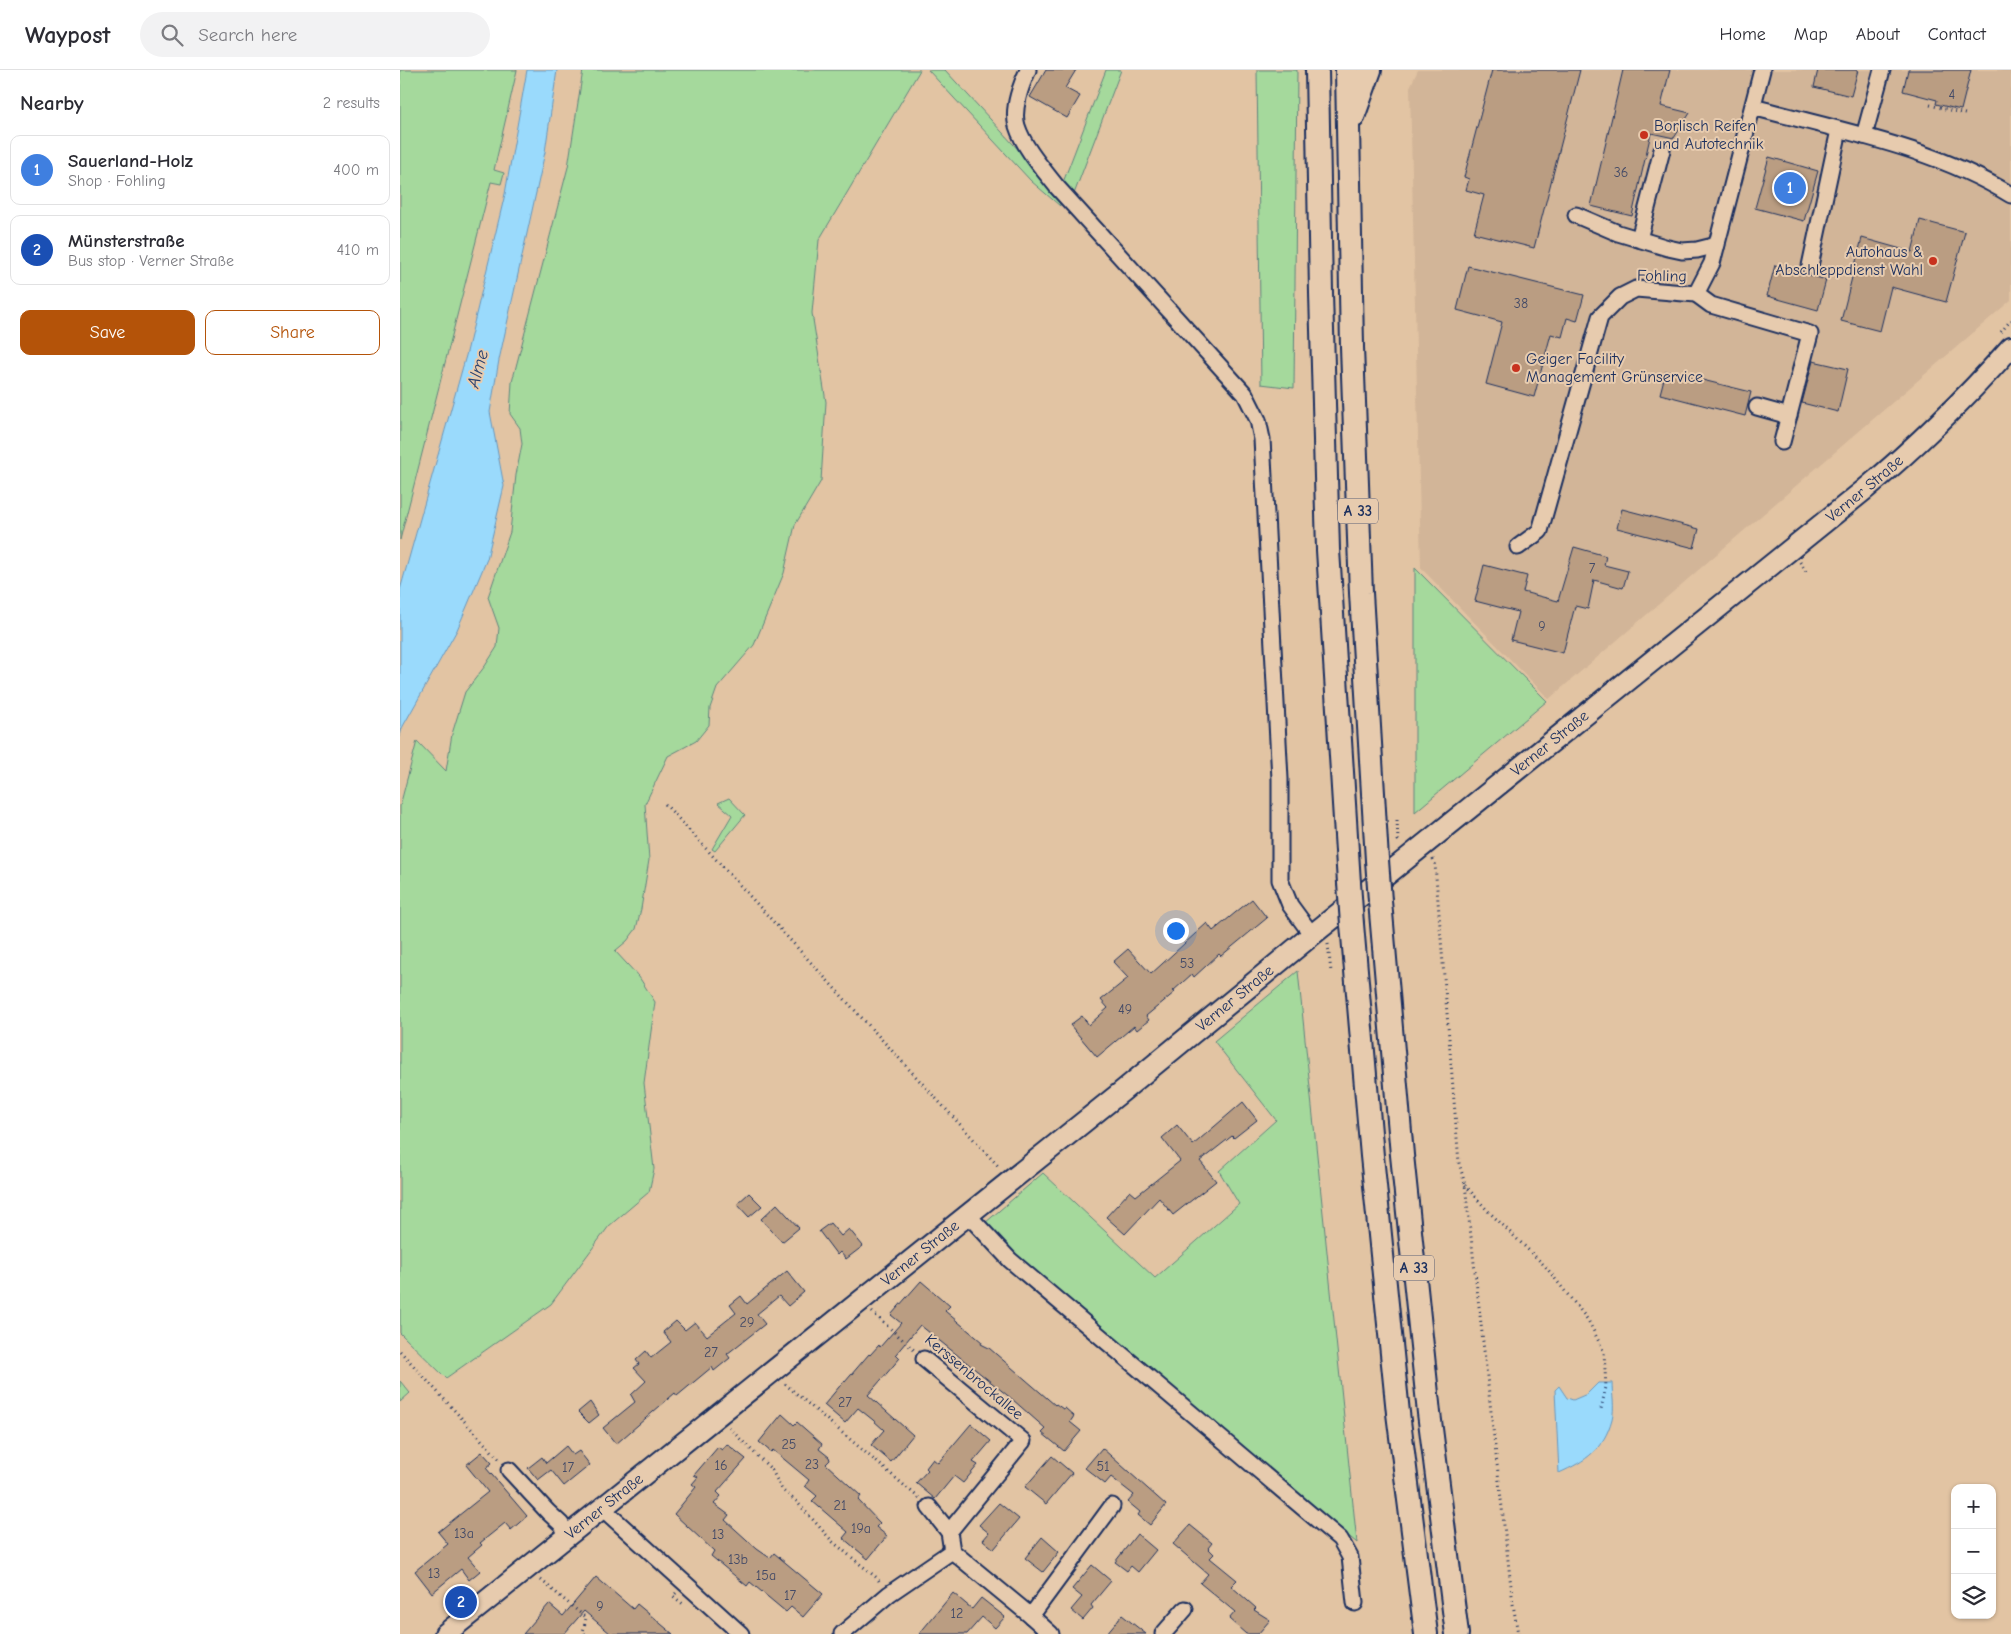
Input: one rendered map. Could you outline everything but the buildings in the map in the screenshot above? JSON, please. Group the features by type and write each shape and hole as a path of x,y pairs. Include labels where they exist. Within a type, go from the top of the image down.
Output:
{"highway":[{"name":"A 33","path":"1318,70 1321,293 1328,550 1348,883 1372,1156 1398,1414 1426,1634"},
{"name":"A 33","path":"1347,70 1352,347 1361,593 1377,860 1402,1155 1429,1413 1457,1634"},
{"path":"1348,130 1370,70"}],"main road":[{"name":"Verner Straße","path":"445,1634 1011,1179 1320,940 1425,845 1898,462 1984,378 2011,346"}],"street":[{"path":"1028,70 1021,89 1016,118 1018,127 1037,161 1057,187 1245,394 1258,420 1262,449 1280,779 1280,880 1290,905 1320,940"},
{"name":"Fohling","path":"1518,547 1540,530 1600,317 1620,297 1636,289 1696,294 1712,263 1762,70"},
{"path":"1864,136 1882,70"},
{"path":"1753,107 1917,151 1952,165 2011,195"},
{"path":"1810,266 1839,130"},
{"path":"1639,239 1662,150"},
{"path":"1576,214 1618,232 1682,251 1697,250 1717,245"},
{"path":"1696,294 1711,305 1810,334 1782,442"},
{"path":"1757,407 1789,416"},
{"path":"968,1215 1010,1260 1340,1539 1350,1557 1355,1603"},
{"name":"Kerssenbrockallee","path":"924,1359 1023,1440 949,1532"},
{"path":"510,1470 561,1524 568,1535"},
{"path":"1031,1616 1112,1506"},
{"path":"929,1507 949,1532 952,1551 1050,1634"},
{"path":"602,1508 741,1634"},
{"path":"842,1634 889,1594 952,1551"},
{"path":"1163,1634 1185,1609"}],"path":[{"path":"1930,105 1965,114"},
{"path":"665,804 1011,1179"},
{"path":"1397,820 1398,839"},
{"path":"1425,845 1435,864 1459,1163 1465,1184 1518,1634"},
{"path":"1320,940 1331,972"},
{"path":"1465,1184 1487,1210 1545,1266 1588,1320 1604,1352 1606,1387 1600,1409"},
{"name":"Kerssenbrockallee","path":"860,1302 924,1359"},
{"path":"400,1351 510,1470"},
{"path":"400,1357 404,1354"},
{"path":"772,1373 929,1507"},
{"path":"717,1416 772,1470 782,1490 796,1501 833,1542 876,1578 889,1594"},
{"path":"527,1568 586,1618 583,1633"}],"shaded area":[{"path":"1418,70 2011,70 2011,300 1549,699 1421,568 1410,87"}],"green space":[{"path":"400,70 517,70 494,170 504,173 501,184 491,182 400,540"},
{"path":"583,70 920,70 819,240 812,313 826,402 821,481 795,525 784,573 754,645 717,688 710,708 709,725 696,741 668,756 645,804 649,860 641,909 636,929 627,941 615,951 639,977 655,1002 644,1083 654,1169 649,1192 609,1226 551,1304 446,1378 400,1333 400,806 417,741 446,771 452,734 465,692 497,647 499,628 488,597 510,532 516,475 522,444 520,428 510,414 512,382 568,167"},
{"path":"928,70 945,70 1059,194 1060,206 1031,181"},
{"path":"1106,70 1121,70 1074,194 1062,185"},
{"path":"1257,70 1297,70 1294,388 1261,384"},
{"path":"1415,568 1547,701 1415,812"},
{"path":"729,798 745,815 715,851 712,849 732,815 718,803"},
{"path":"1298,971 1357,1543 1001,1246 985,1223 1043,1173 1155,1278 1239,1204 1219,1171 1276,1120 1214,1041"},
{"path":"400,1381 410,1393 400,1402"}],"water":[{"name":"Alme","path":"527,70 557,70 545,152 499,360 490,412 504,486 487,559 457,630 402,728 400,737 400,590 467,352 505,194"},
{"path":"1598,1383 1612,1383 1613,1410 1609,1429 1593,1453 1578,1464 1559,1473 1555,1390 1559,1386 1567,1398 1573,1400 1587,1394"}],"place":[{"name":"Borlisch Reifen und Autotechnik","path":"1644,135"},
{"name":"Sauerland-Holz","path":"1790,188"},
{"name":"Autohaus & Abschleppdienst Wahl","path":"1933,261"},
{"name":"Geiger Facility Management Grünservice","path":"1516,368"},
{"name":"Münsterstraße","path":"461,1602"}]}
